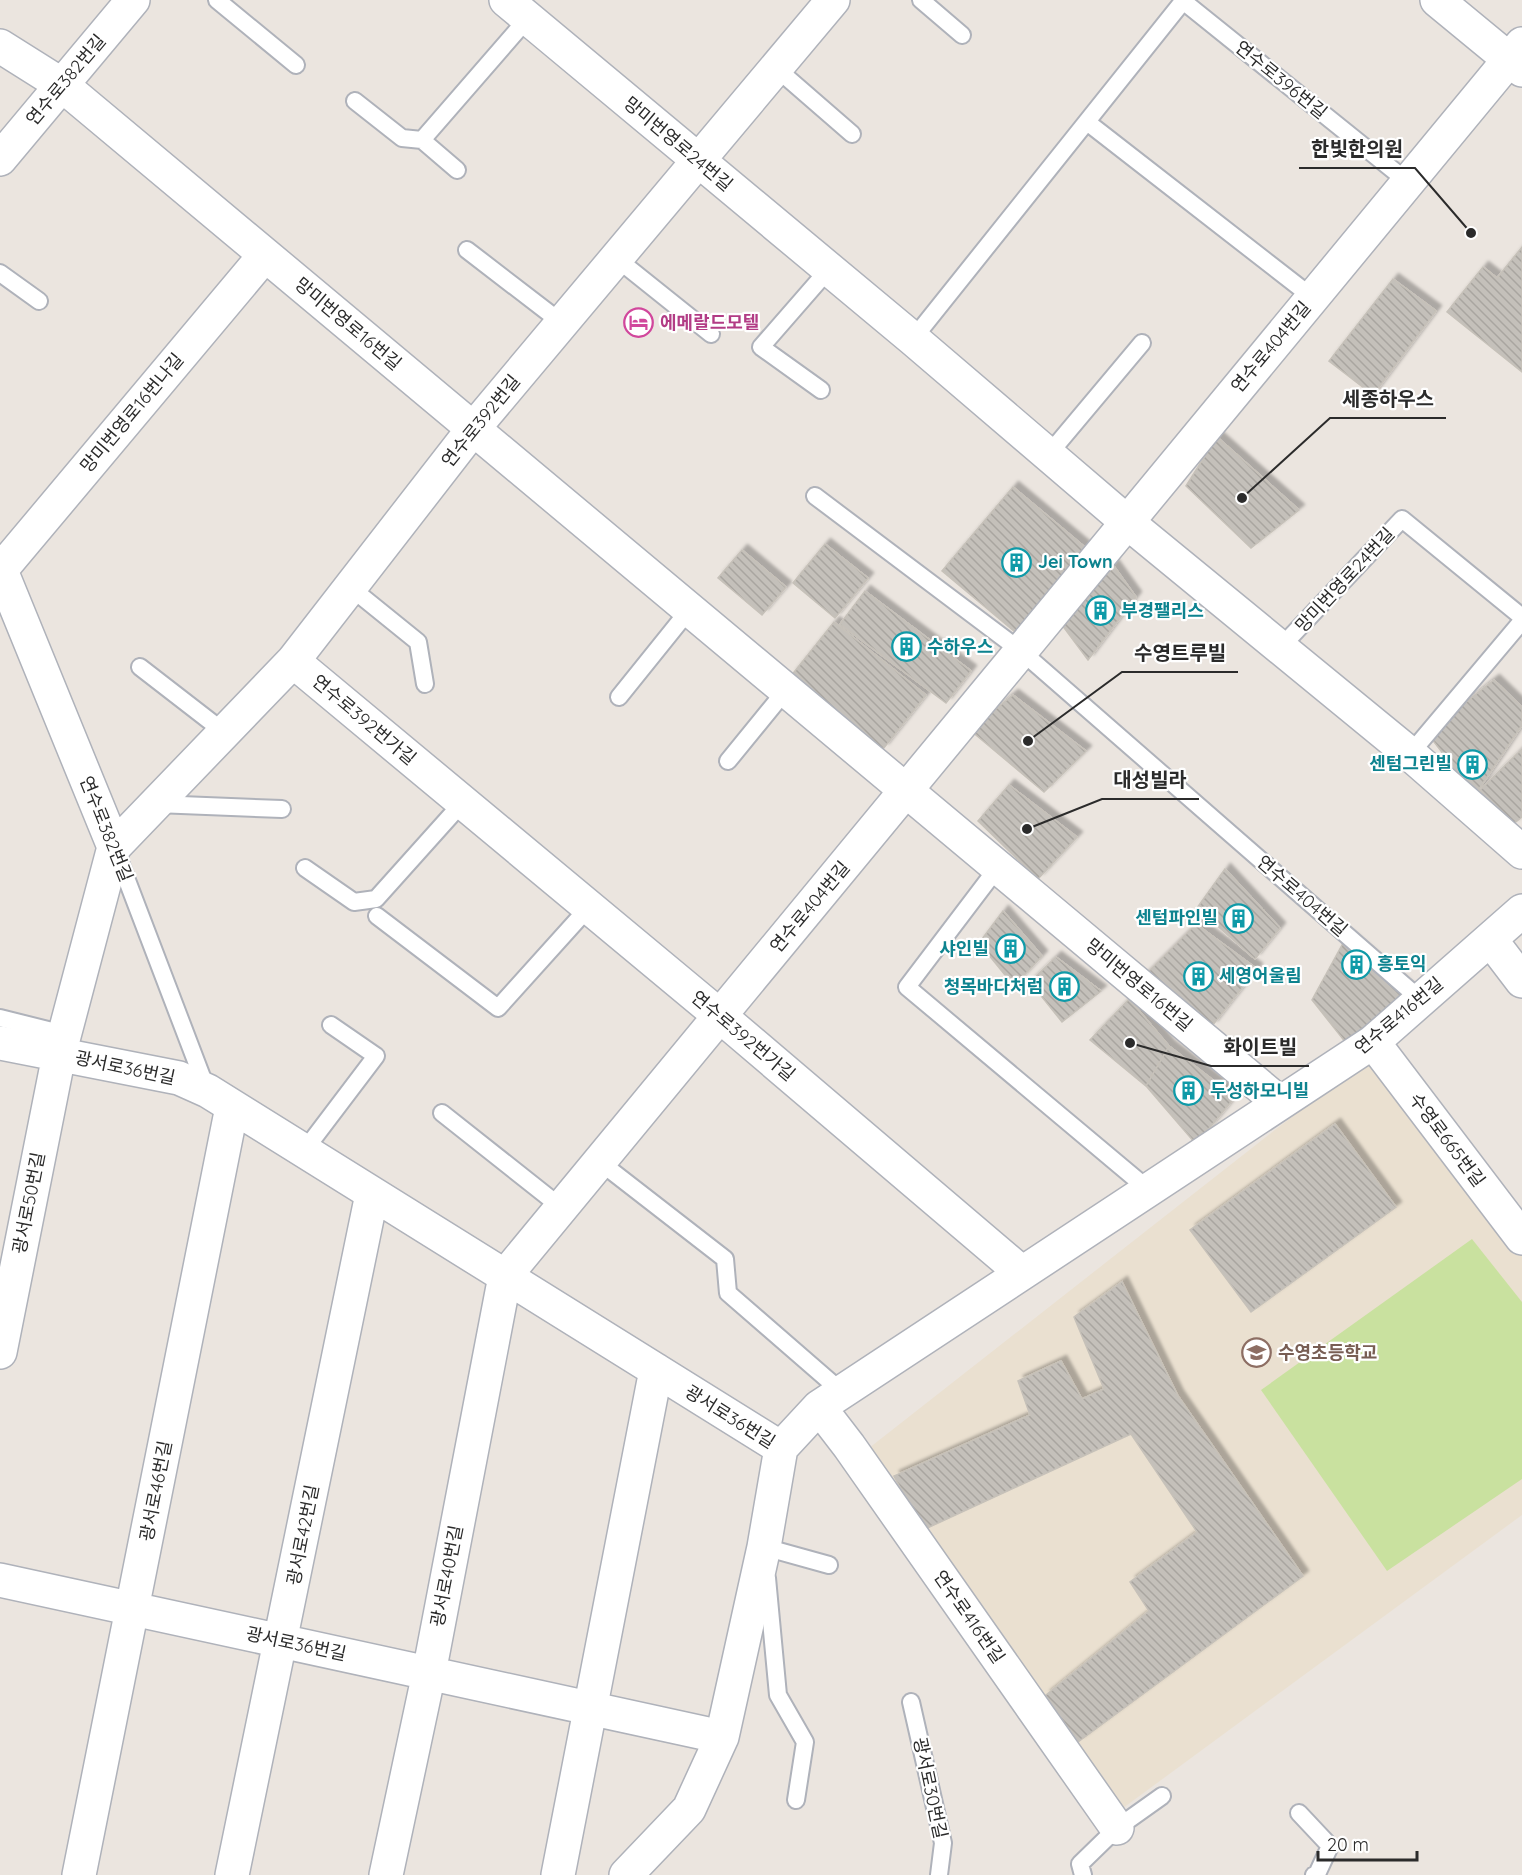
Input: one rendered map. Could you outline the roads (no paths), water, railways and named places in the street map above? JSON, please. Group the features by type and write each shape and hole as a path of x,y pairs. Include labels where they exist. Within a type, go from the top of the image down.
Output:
{"street":[{"name":"연수로382번길","path":"0,159 132,0"},
{"name":"연수로392번길","path":"114,847 293,661 473,429 833,0"},
{"path":"1437,0 1518,58"},
{"name":"망미번영로24번길","path":"517,9 913,339 1127,522 1410,754 1522,852"},
{"name":"망미번영로16번길","path":"0,46 62,86 1281,1103"},
{"name":"연수로404번길","path":"505,1276 1312,297 1408,182 1518,58"},
{"name":"망미번영로16번나길","path":"0,570 265,255"},
{"name":"연수로382번길","path":"0,570 114,847"},
{"name":"연수로392번가길","path":"293,661 720,1016 1022,1273"},
{"name":"광서로50번길","path":"0,1352 62,1044 114,847"},
{"name":"연수로416번길","path":"781,1448 830,1399 1372,1042 1522,911"},
{"path":"1490,939 1522,981"},
{"name":"수영로665번길","path":"1372,1042 1522,1238"},
{"name":"광서로36번길","path":"0,1043 62,1044 179,1078 220,1099 781,1448 764,1547 722,1737 689,1809 626,1875"},
{"name":"광서로46번길","path":"79,1875 132,1608 220,1099"},
{"name":"광서로42번길","path":"232,1875 282,1641 372,1194"},
{"name":"광서로40번길","path":"386,1875 429,1673 505,1276"},
{"path":"558,1875 656,1370"},
{"name":"연수로416번길","path":"830,1399 849,1446 1117,1828"},
{"name":"광서로36번길","path":"0,1580 722,1737"}],"lane":[{"path":"217,0 296,64"},
{"path":"921,0 962,35"},
{"name":"연수로396번길","path":"913,339 1183,1 1408,182"},
{"name":"망미번영로24번길","path":"422,140 517,9"},
{"path":"776,68 852,134"},
{"path":"355,101 402,138 422,140 457,171"},
{"path":"1087,122 1312,297"},
{"path":"467,250 562,323"},
{"path":"616,258 711,334"},
{"path":"821,390 761,347 829,269"},
{"path":"0,273 39,301"},
{"path":"1048,455 1142,343"},
{"name":"연수로404번길","path":"815,496 1021,651 1420,1000"},
{"name":"망미번영로24번길","path":"1280,648 1401,519 1522,617"},
{"path":"350,587 417,642 425,684"},
{"path":"619,696 689,610"},
{"path":"1410,754 1522,621"},
{"path":"140,667 224,732"},
{"path":"728,760 786,690"},
{"path":"305,868 354,902 376,898 463,802"},
{"path":"155,804 282,808"},
{"name":"연수로382번길","path":"114,847 220,1099"},
{"path":"998,867 907,987 1149,1190"},
{"path":"377,916 498,1008 589,907"},
{"path":"0,1018 62,1044"},
{"path":"304,1151 376,1056 331,1026"},
{"path":"442,1113 562,1208"},
{"path":"600,1162 725,1259 728,1293 830,1399"},
{"path":"764,1547 829,1565"},
{"name":"광서로36번길","path":"764,1547 778,1695 805,1742 796,1800"},
{"name":"광서로30번길","path":"911,1702 943,1844 939,1875"},
{"path":"1083,1875 1080,1864 1117,1828 1162,1796"},
{"path":"1299,1813 1330,1846 1317,1874 1314,1875"}],"place":[{"name":"한빛한의원","path":"1471,233"},
{"name":"에메랄드모텔","path":"639,323"},
{"name":"세종하우스","path":"1242,498"},
{"name":"Jei Town","path":"1017,562"},
{"name":"부경팰리스","path":"1100,611"},
{"name":"수하우스","path":"906,647"},
{"name":"수영트루빌","path":"1028,741"},
{"name":"센텀그린빌","path":"1473,764"},
{"name":"대성빌라","path":"1027,829"},
{"name":"센텀파인빌","path":"1239,918"},
{"name":"샤인빌","path":"1010,949"},
{"name":"흥토익","path":"1356,964"},
{"name":"세영어울림","path":"1198,976"},
{"name":"청목바다처럼","path":"1064,987"},
{"name":"화이트빌","path":"1130,1043"},
{"name":"두성하모니빌","path":"1189,1091"},
{"name":"수영초등학교","path":"1257,1353"}]}
